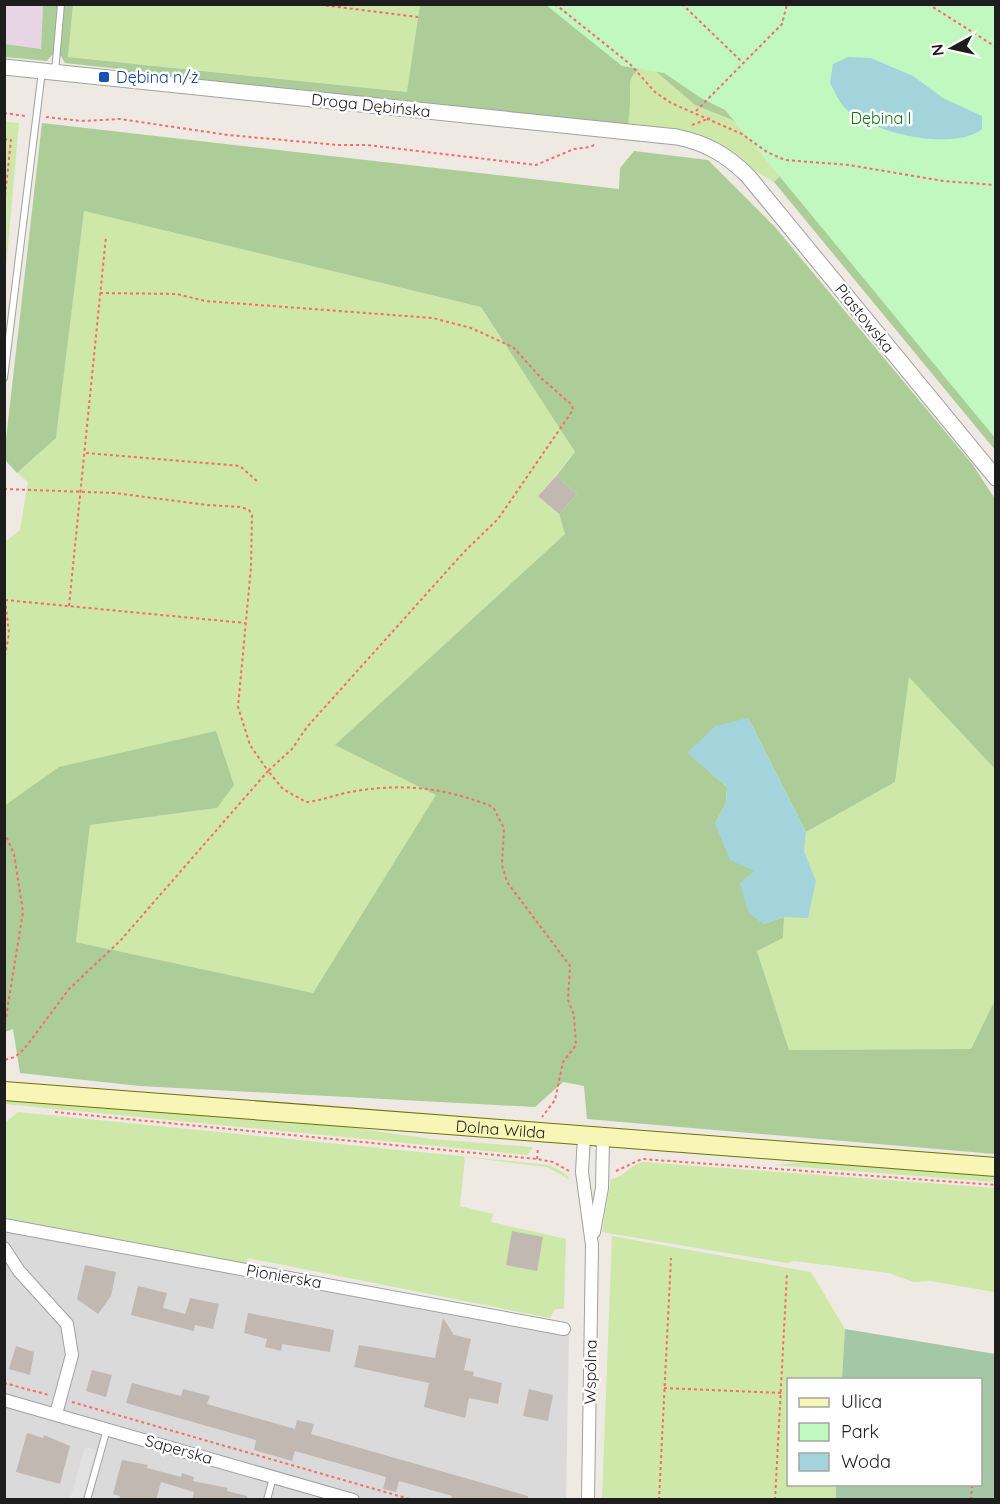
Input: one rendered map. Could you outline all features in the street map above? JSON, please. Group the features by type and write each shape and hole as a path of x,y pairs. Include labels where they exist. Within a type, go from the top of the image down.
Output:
{"main road":[{"name":"Dolna Wilda","path":"4,1091 538,1140 603,1138 996,1167"}],"street":[{"name":"Droga Dębińska","path":"4,67 690,140 710,147 732,161"},
{"name":"Piastowska","path":"732,161 784,218 996,478"},
{"name":"Wspólna","path":"584,1137 582,1172 591,1245 588,1500"},
{"name":"Wspólna","path":"591,1245 602,1172 603,1138"},
{"name":"Pionierska","path":"4,1226 564,1329"},
{"path":"4,1248 19,1271 68,1324 72,1355 56,1414"},
{"name":"Saperska","path":"4,1400 353,1500"}],"lane":[{"path":"4,378 36,118 62,4"},
{"path":"87,1500 107,1429"},
{"path":"267,1500 273,1476"}],"path":[{"path":"314,4 418,17"},
{"path":"555,4 630,64 656,92 671,103 696,111 785,160 849,165 943,181 996,185"},
{"path":"682,4 742,62"},
{"path":"696,111 782,24 787,4"},
{"path":"928,4 996,46"},
{"path":"4,113 36,118 111,122 120,119 221,135 338,145 367,145 536,165 574,149 595,145 605,130"},
{"path":"4,139 11,140 4,206"},
{"path":"69,606 86,453 105,236"},
{"path":"4,1059 15,1057 32,1041 69,989 120,941 267,771 292,749 307,727 464,552 498,519 573,410 572,405 540,377 513,347 471,328 433,318 205,301 177,294 100,293"},
{"path":"86,453 240,466 258,482"},
{"path":"4,489 115,493 207,506 241,507 249,510 252,515 253,530 238,707 250,745 267,771 283,789 306,802 353,791 401,785 467,797 493,807 504,828 502,865 507,882 570,966 568,1000 574,1015 576,1045 563,1062 555,1100 540,1118 537,1159"},
{"path":"4,662 9,633 5,600 245,623"},
{"path":"4,832 14,854 23,912 4,1029"},
{"path":"51,1112 537,1159 553,1162 570,1172 582,1172"},
{"path":"602,1172 620,1171 631,1162 642,1159 996,1185"},
{"path":"658,1500 671,1258"},
{"path":"775,1500 787,1273"},
{"path":"4,1383 54,1397"},
{"path":"664,1388 781,1393"},
{"path":"66,1400 413,1500"}],"shaded area":[{"path":"5,5 43,5 41,49 5,44"},
{"path":"4,1226 569,1331 566,1499 5,1499"},
{"path":"85,1447 96,1450 82,1499 70,1499"}],"green space":[{"name":"Dębina I","path":"43,5 73,5 68,57 407,92 420,5 995,5 995,450 774,182 782,174 764,138 730,119 695,105 653,69 642,67 631,78 628,126 128,74 128,70 65,63 61,56 52,55 47,61 5,57 5,44 41,49"},
{"path":"73,5 420,5 408,92 68,57"},
{"name":"Dębina I","path":"546,5 995,5 995,438 725,110 701,98 664,73 622,66"},
{"path":"642,67 653,69 695,105 730,119 764,138 782,174 774,182 746,165 628,126 630,82"},
{"path":"4,122 19,123 5,278"},
{"path":"42,123 619,189 620,168 634,151 708,160 775,227 973,465 995,499 995,769 909,677 895,782 806,832 748,718 688,753 727,787 726,803 715,824 754,871 763,924 784,917 783,938 757,951 789,1050 971,1049 995,1000 995,1154 587,1119 584,1086 563,1082 535,1107 140,1086 20,1073 13,1029 5,1032 4,806 59,767 216,731 234,785 217,808 90,825 76,942 313,993 436,795 335,745 565,534 559,514 577,494 556,476 575,452 481,307 84,211 56,438 17,473 6,461 6,439"},
{"path":"84,211 481,307 575,452 538,496 559,514 565,534 336,745 437,795 313,993 76,942 90,825 217,808 59,767 5,806 5,542 20,530 28,482 17,473 56,438"},
{"path":"909,676 995,769 995,1000 971,1049 789,1050 757,951 783,938 784,917 816,881 804,851 806,832 895,782"},
{"path":"5,1099 339,1126 431,1139 532,1147 532,1149 527,1155 5,1104"},
{"path":"18,1112 550,1165 566,1174 570,1180 547,1167 465,1157 460,1206 493,1214 491,1222 566,1239 564,1309 555,1309 550,1318 248,1258 245,1267 5,1218 4,1124"},
{"path":"814,1161 995,1175 995,1182 775,1165"},
{"path":"642,1162 995,1188 995,1292 930,1281 913,1282 889,1273 794,1261 787,1263 602,1232 611,1179"},
{"path":"612,1236 811,1272 845,1329 842,1378 787,1378 787,1486 836,1486 836,1499 602,1499"},
{"path":"845,1329 995,1354 995,1499 836,1499 836,1486 982,1486 982,1378 842,1378"}],"water":[{"path":"848,57 871,58 913,76 943,98 982,116 982,129 969,136 932,139 872,125 844,107 830,83 833,64"},
{"path":"748,718 806,832 804,851 816,881 808,918 784,917 763,924 748,912 740,883 754,871 730,860 715,824 726,803 727,787 687,753 715,726"}],"building":[{"path":"556,476 577,494 559,514 538,496"},
{"path":"512,1231 543,1237 537,1271 506,1265"},
{"path":"85,1265 116,1272 111,1296 98,1314 77,1299"},
{"path":"138,1286 167,1293 163,1308 185,1314 190,1298 219,1304 213,1329 195,1325 194,1331 131,1315"},
{"path":"248,1313 334,1330 330,1352 282,1344 281,1351 265,1347 267,1339 244,1333"},
{"path":"443,1318 454,1335 471,1339 464,1370 474,1372 473,1376 502,1383 498,1404 469,1398 465,1418 424,1407 429,1383 354,1367 359,1345 435,1358"},
{"path":"16,1346 34,1352 30,1375 9,1369"},
{"path":"92,1370 112,1375 106,1397 86,1391"},
{"path":"132,1383 181,1396 183,1389 210,1396 207,1404 295,1429 297,1420 314,1424 311,1434 528,1496 528,1500 451,1500 452,1496 399,1481 396,1492 383,1489 386,1477 295,1451 292,1461 254,1450 256,1440 126,1403"},
{"path":"529,1389 553,1395 548,1421 523,1416"},
{"path":"27,1433 43,1438 44,1435 70,1446 60,1484 16,1472"},
{"path":"122,1460 148,1465 147,1468 181,1477 182,1473 194,1477 193,1481 228,1488 227,1491 247,1496 247,1500 192,1500 194,1492 161,1482 156,1500 119,1500 120,1496 113,1494"}],"place":[{"name":"Dębina n/ż","path":"104,77"}]}
